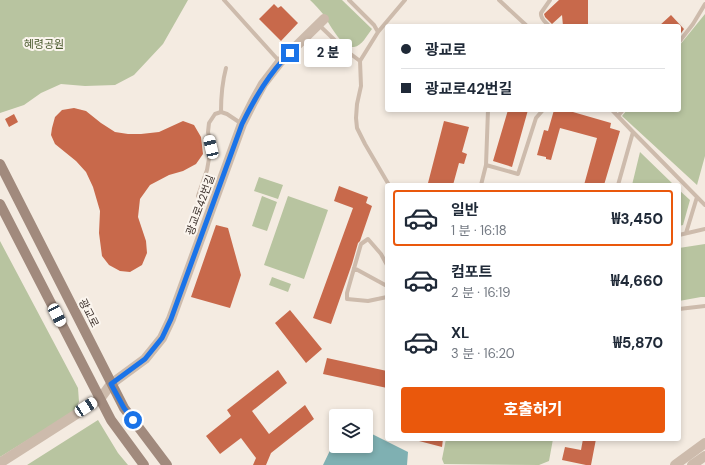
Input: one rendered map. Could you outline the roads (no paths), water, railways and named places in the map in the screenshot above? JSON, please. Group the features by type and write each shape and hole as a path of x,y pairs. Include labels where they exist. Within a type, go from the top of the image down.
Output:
{"main road":[{"name":"광교로","path":"0,164 124,408 168,465"},
{"path":"0,204 111,420 144,465"}],"street":[{"name":"광교로42번길","path":"0,463 100,398 111,384 145,359 162,338 171,319 242,124 253,102 263,84 280,62 322,22"},
{"path":"674,465 705,443"},
{"path":"692,465 705,456"}],"lane":[{"path":"224,0 280,62"},
{"path":"349,0 374,25 378,32"},
{"path":"388,183 357,128 356,111 361,86 360,61 378,32 405,0"},
{"path":"499,0 525,24"},
{"path":"547,24 540,13 550,0"},
{"path":"681,39 693,24 705,4"},
{"path":"322,22 344,49 360,61"},
{"path":"221,112 223,80 226,68"},
{"path":"198,196 207,170 211,147 208,132 209,123 215,114 221,112 227,114 242,124"},
{"path":"482,183 486,165 488,112"},
{"path":"486,165 518,174 536,118 542,112"},
{"path":"614,112 705,204"},
{"path":"618,116 621,112"},
{"path":"619,183 633,132"},
{"path":"686,233 697,197"},
{"path":"681,234 705,229"},
{"path":"385,261 381,254 368,239 361,244 347,299 368,301 385,297"},
{"path":"354,268 385,285"},
{"path":"681,309 705,306"}],"water":[{"path":"373,434 408,452 407,465 323,465 329,453 373,453"}],"park label":[{"name":"혜령공원","path":"44,44"}]}
